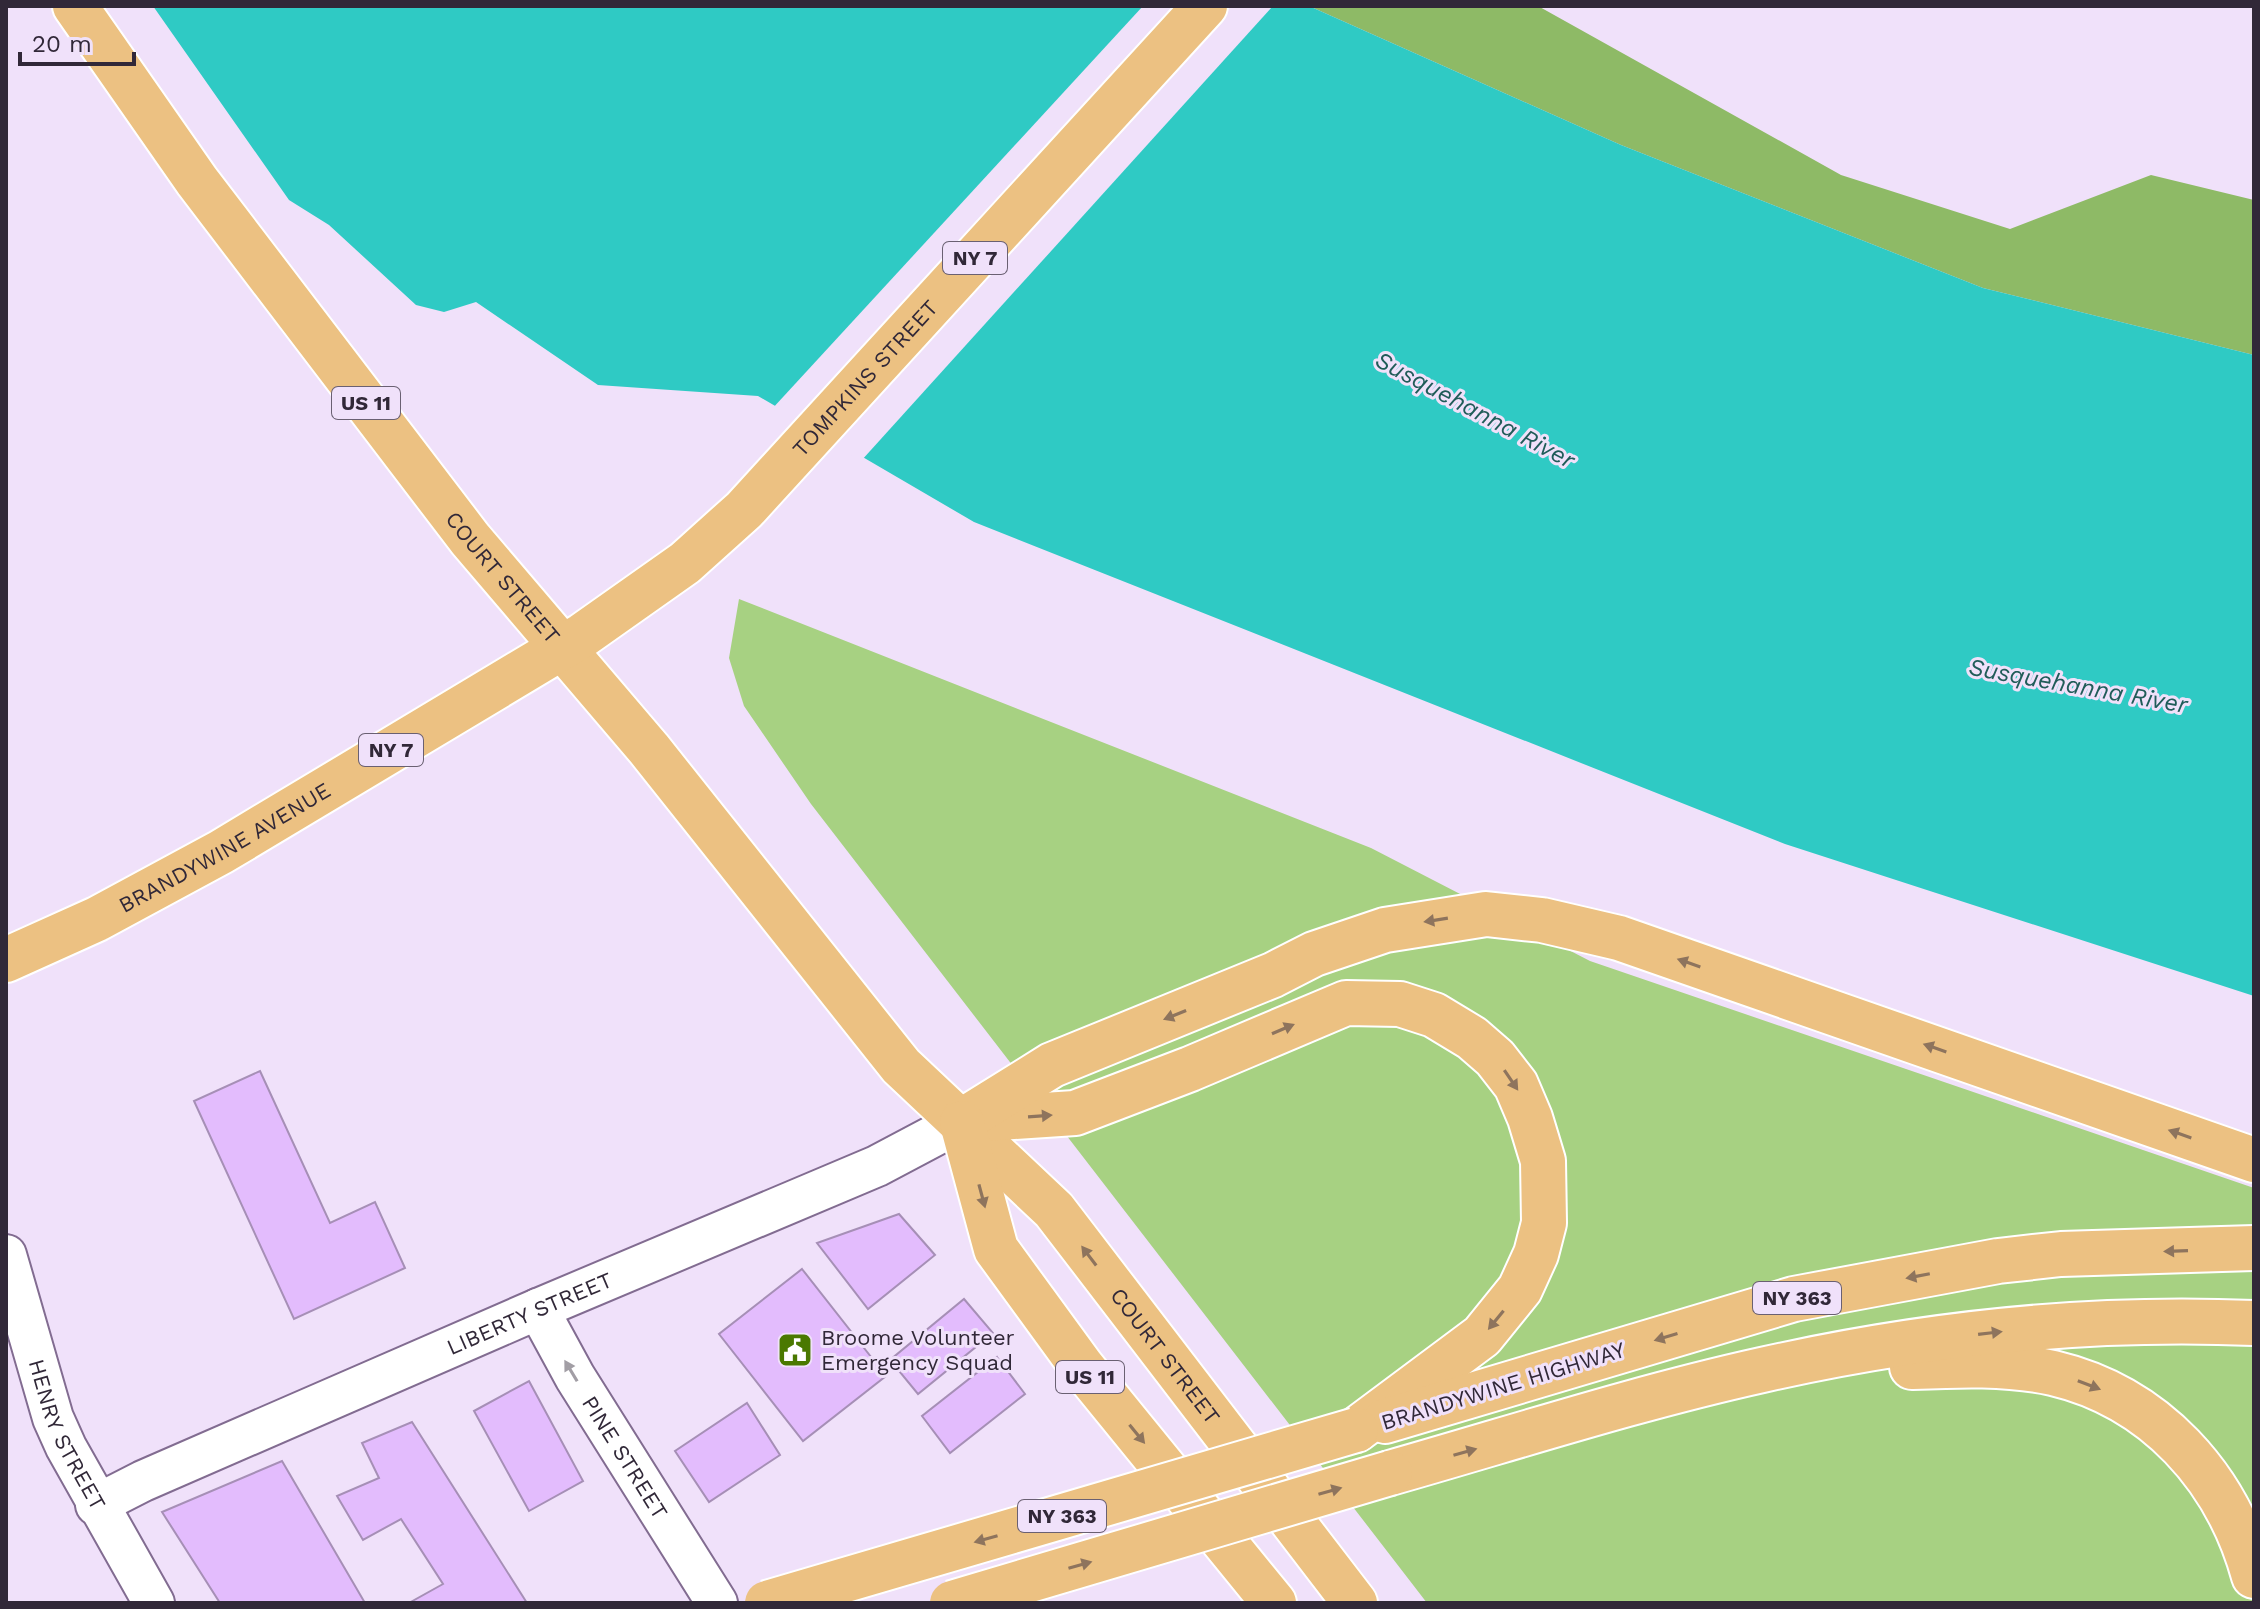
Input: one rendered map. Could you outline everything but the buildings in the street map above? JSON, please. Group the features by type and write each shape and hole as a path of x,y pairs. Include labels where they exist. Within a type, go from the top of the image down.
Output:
{"main road":[{"name":"COURT STREET","path":"75,6 197,181 470,539 658,760 901,1066 1054,1210 1355,1603"},
{"name":"TOMPKINS STREET","path":"562,648 685,563 744,510 1205,6"},
{"name":"BRANDYWINE AVENUE","path":"6,960 97,919 221,852 562,648"},
{"path":"962,1121 1052,1065 1273,975 1314,954 1385,930 1486,914 1542,920 1619,938 2254,1160"},
{"path":"962,1121 1075,1113 1190,1069 1346,1003 1400,1004 1434,1015 1472,1038 1495,1058 1516,1085 1543,1161 1544,1223 1536,1254 1520,1289 1482,1336 1356,1430"},
{"name":"US 11","path":"962,1121 996,1249 1082,1367 1274,1603"},
{"name":"BRANDYWINE HIGHWAY","path":"767,1603 1794,1299 2013,1259 2061,1254 2254,1248"},
{"name":"NY 363","path":"952,1603 1624,1405 1796,1363 1961,1337 2131,1322 2254,1323"},
{"path":"1624,1405 1897,1368 1992,1366 2053,1374 2091,1386 2125,1402 2156,1422 2185,1448 2232,1514 2254,1576"}],"street":[{"name":"LIBERTY STREET","path":"96,1505 143,1481 538,1309 877,1166 962,1121"},
{"name":"HENRY STREET","path":"6,1255 53,1418 96,1505 154,1603"},
{"name":"PINE STREET","path":"538,1309 575,1377 717,1603"}],"shaded area":[{"path":"1309,6 1538,6 1841,175 2010,229 2151,175 2254,200 2254,355 1983,288 1621,145"},
{"path":"739,599 1371,848 1590,961 2254,1188 2254,1603 1427,1603 811,804 744,706 729,658"}],"water":[{"name":"Susquehanna River","path":"153,6 1309,6 1621,145 1983,288 2254,355 2254,996 1785,844 974,522 758,396 598,385 476,302 444,312 416,305 329,225 289,200"}],"pier":[{"path":"1143,6 1273,6 861,461 772,409"}],"place":[{"name":"Broome Volunteer Emergency Squad","path":"795,1350"}]}
